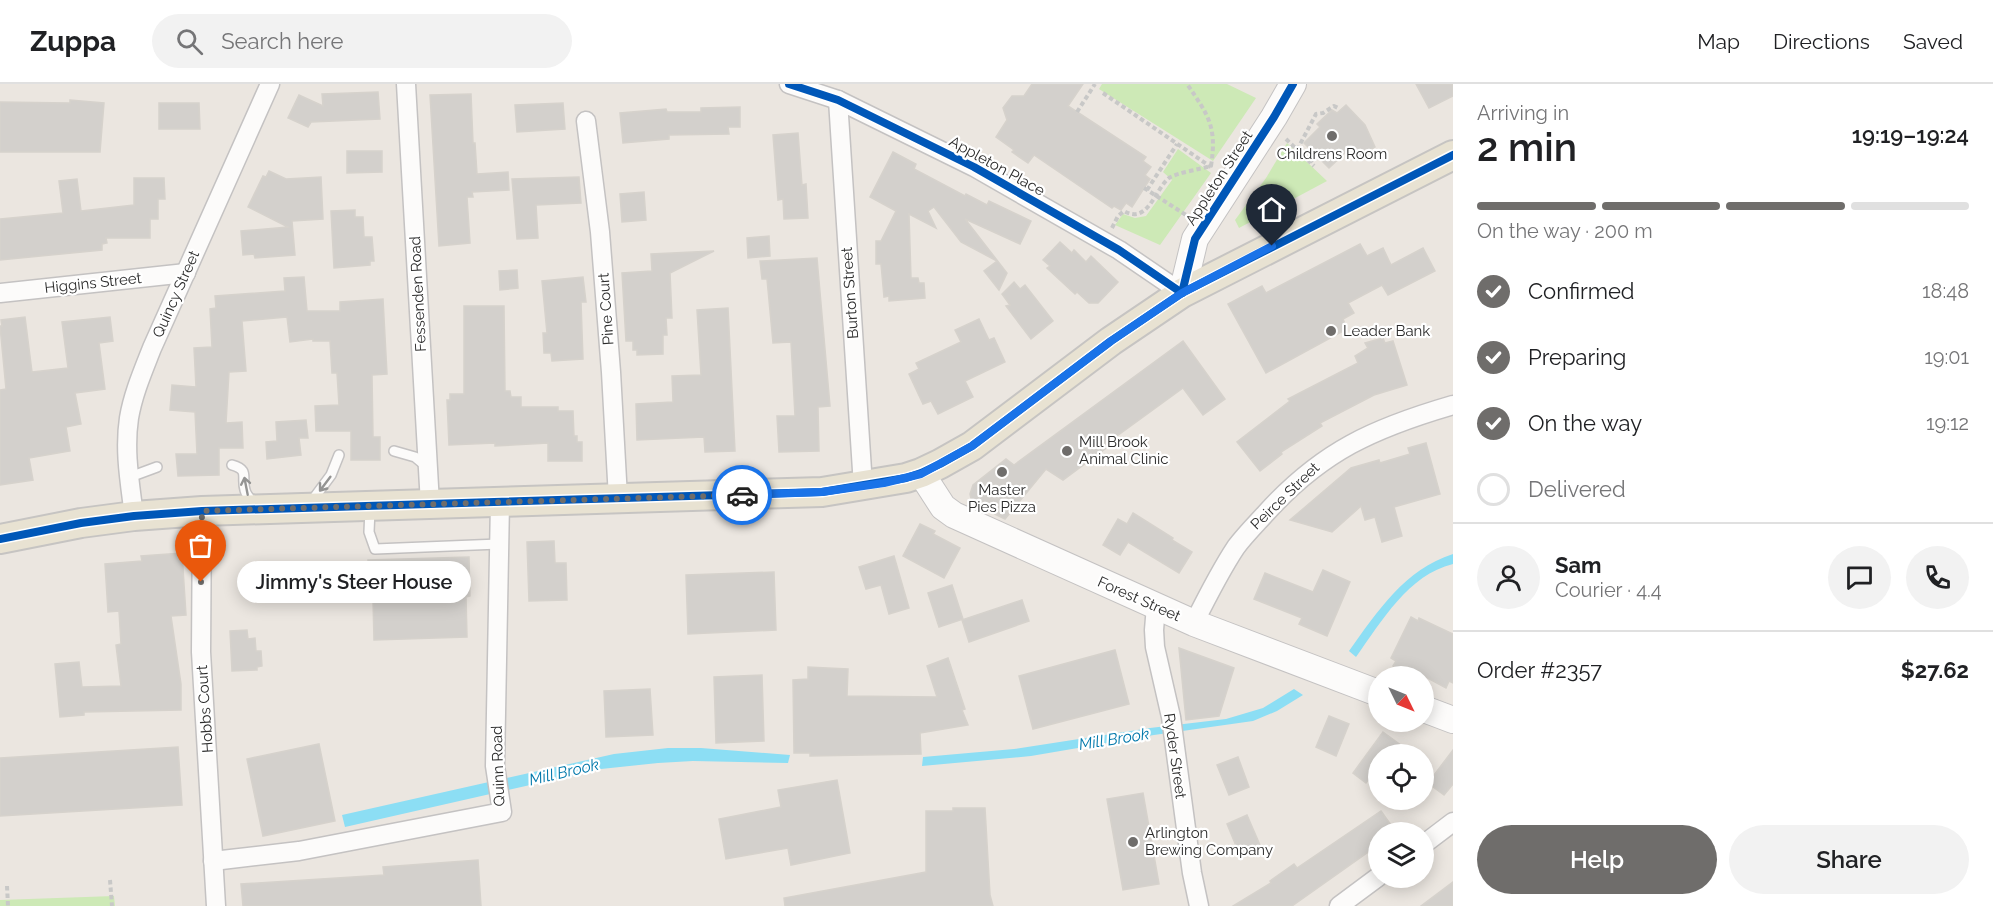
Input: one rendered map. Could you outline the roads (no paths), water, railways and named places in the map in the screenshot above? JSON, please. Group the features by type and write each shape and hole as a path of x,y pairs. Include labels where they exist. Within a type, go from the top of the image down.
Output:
{"main road":[{"path":"0,539 81,523 202,511 822,492 884,483 921,474 972,446 1111,341 1182,293 1451,161"}],"street":[{"name":"Quincy Street","path":"134,516 127,448 129,417 137,387 270,84"},
{"name":"Fessenden Road","path":"406,84 430,504"},
{"name":"Appleton Place","path":"789,84 838,99 974,167 1119,250 1182,293"},
{"name":"Appleton Street","path":"1182,293 1195,239 1293,84"},
{"name":"Burton Street","path":"838,99 863,486"},
{"name":"Pine Court","path":"586,121 600,232 618,498"},
{"name":"Higgins Street","path":"0,293 186,273"},
{"name":"Peirce Street","path":"1194,623 1225,564 1238,545 1277,500 1312,468 1350,444 1374,433 1399,422 1453,405"},
{"name":"Forest Street","path":"921,474 943,507 952,514 1194,623 1368,689"},
{"name":"Quinn Road","path":"213,861 299,851 502,812 496,776 500,502"},
{"name":"Hobbs Court","path":"202,511 201,652 216,906"},
{"name":"Ryder Street","path":"1156,606 1155,647 1171,717 1192,873 1199,906"},
{"path":"1434,713 1453,720"},
{"path":"1434,836 1453,822"},
{"path":"1339,906 1368,884"}],"lane":[{"path":"394,451 415,457 428,468"},
{"path":"304,508 314,500 331,476 339,455"},
{"path":"232,465 241,468 244,472 246,493 259,510"},
{"path":"130,477 157,467"},
{"path":"370,506 369,532 375,549 499,544"}],"water":[{"path":"1453,554 1453,564 1423,578 1397,601 1356,657 1349,651 1382,607 1406,581 1420,570"},
{"name":"Mill Brook","path":"1294,689 1303,695 1277,711 1253,721 1031,756 922,766 923,757 1014,749 1226,719 1263,708"},
{"name":"Mill Brook","path":"668,748 701,748 790,755 788,763 693,761 601,769 345,827 342,815 614,754"}],"place":[{"name":"Childrens Room","path":"1332,136"},
{"name":"Leader Bank","path":"1331,331"},
{"name":"Mill Brook Animal Clinic","path":"1067,451"},
{"name":"Master Pies Pizza","path":"1002,472"},
{"name":"Jimmy's Steer House","path":"201,582"},
{"name":"Arlington Brewing Company","path":"1133,842"}]}
